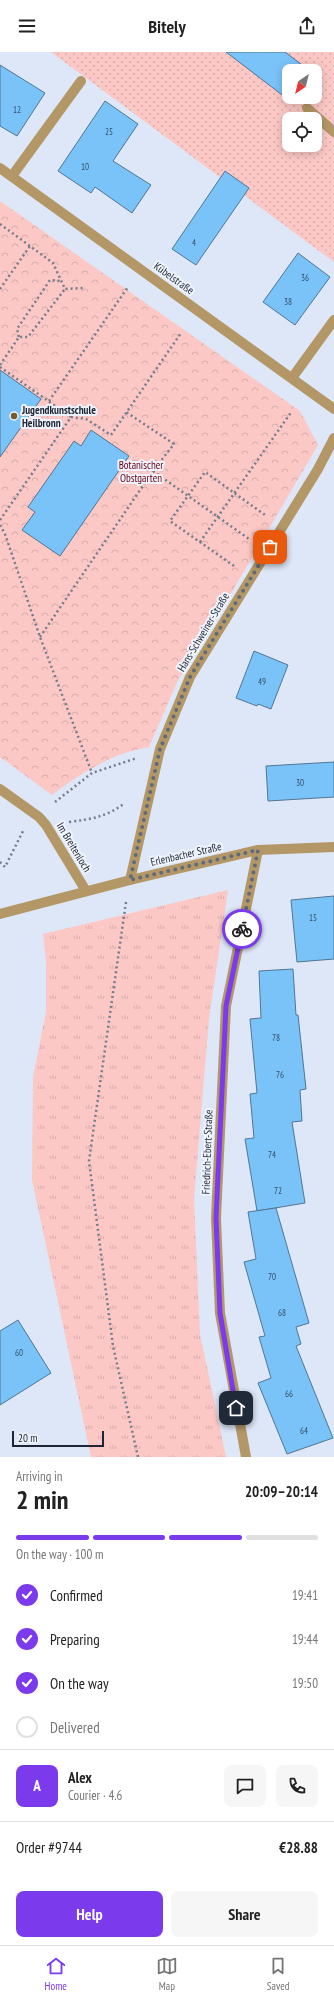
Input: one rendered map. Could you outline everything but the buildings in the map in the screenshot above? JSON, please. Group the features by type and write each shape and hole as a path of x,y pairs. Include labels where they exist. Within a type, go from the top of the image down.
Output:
{"street":[{"path":"12,176 81,81"},
{"path":"307,108 334,132"},
{"name":"Kübelstraße","path":"0,168 334,408"},
{"path":"292,378 334,320"},
{"name":"Hans-Schweiner-Straße","path":"130,880 150,784 160,749 190,677 318,469 334,438"},
{"name":"Im Breitenloch","path":"0,789 46,825 86,891"},
{"name":"Erlenbacher Straße","path":"0,914 130,880 258,850 334,846"},
{"name":"Friedrich-Ebert-Straße","path":"246,1457 220,1313 216,1218 226,1006 258,850"}],"path":[{"path":"0,224 53,263 65,290"},
{"path":"0,289 30,246"},
{"path":"49,401 141,269"},
{"path":"61,281 50,280 17,329 19,337 0,366 71,416 86,419 111,435 181,333"},
{"path":"19,337 28,337 65,290 85,288"},
{"path":"200,542 292,411"},
{"path":"40,637 153,471 174,444 126,412"},
{"path":"0,520 71,416"},
{"path":"153,471 251,541"},
{"path":"239,560 234,566 170,521 205,472 268,518"},
{"path":"0,525 5,534 40,637 92,773"},
{"path":"0,862 5,867 23,830 39,818 64,793 92,773 160,749"},
{"path":"46,825 98,818 115,810 150,784"},
{"path":"130,880 89,1161 113,1346 138,1457"}],"green space":[{"path":"51,52 334,52 334,262"},
{"name":"Botanischer Obstgarten","path":"0,201 300,411 318,445 178,680 149,747 109,759 86,772 52,795 0,757"},
{"path":"228,890 209,1019 194,1199 200,1334 226,1457 91,1457 32,1180 33,1077 46,1012 46,962 43,934"}],"way so far":[{"path":"242,929 258,850 130,880 150,784 160,749 190,677 270,547"}],"place":[{"name":"Jugendkunstschule Heilbronn","path":"14,416"}],"route":[{"path":"236,1408 220,1313 216,1218 226,1006 242,929"}]}
